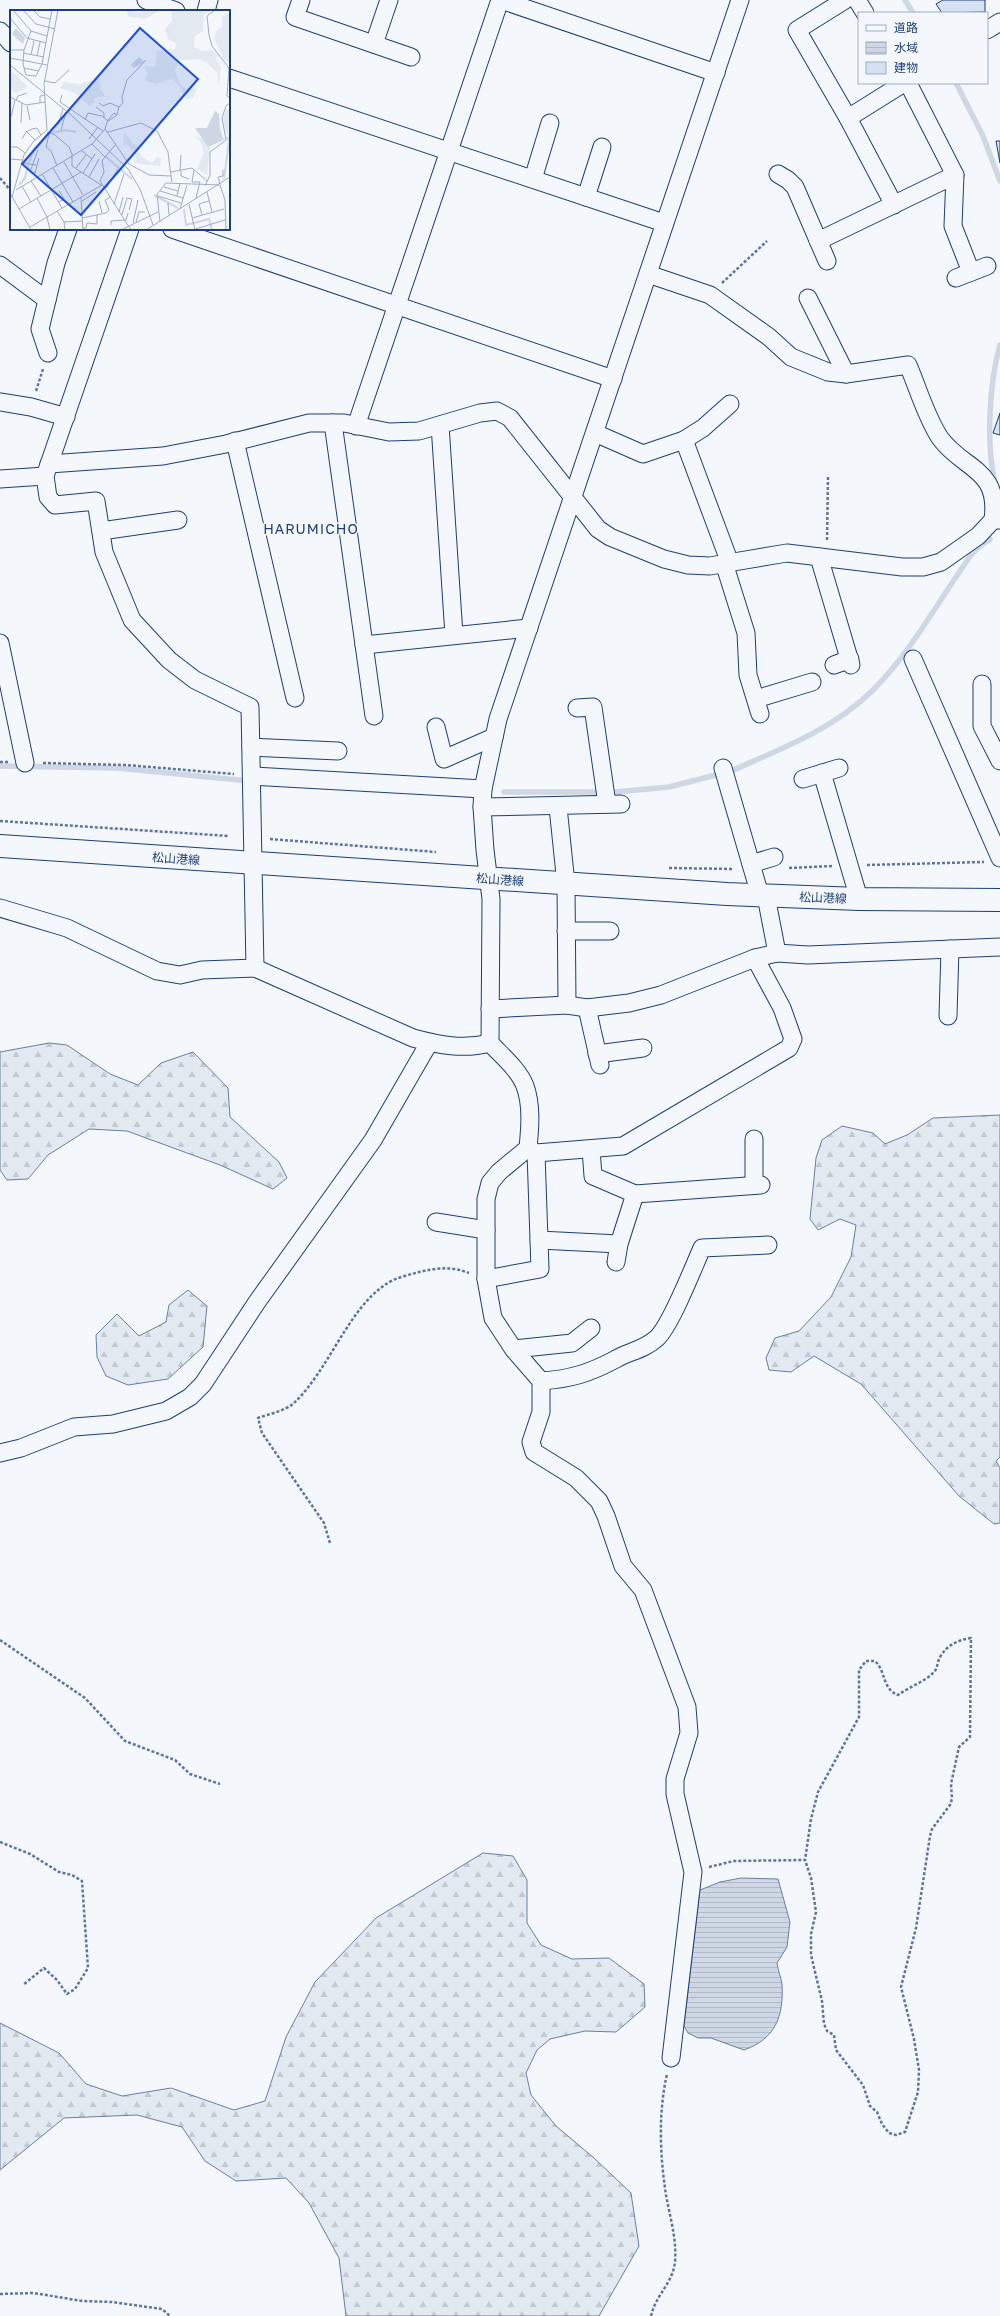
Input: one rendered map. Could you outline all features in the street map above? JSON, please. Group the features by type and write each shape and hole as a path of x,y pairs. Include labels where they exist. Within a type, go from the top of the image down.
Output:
{"main road":[{"name":"松山港線","path":"0,846 254,864 763,895 859,899 1000,900"}],"street":[{"path":"146,0 173,10"},
{"path":"206,10 210,0"},
{"path":"301,0 295,17 411,57"},
{"path":"374,44 389,0"},
{"path":"356,426 448,151 501,0 716,72"},
{"path":"486,1279 540,1269 531,1123 525,1086 514,1069 490,1043 491,900 482,807 483,789 498,719 614,379 664,223 740,0"},
{"path":"844,0 797,30 848,118 894,205"},
{"path":"857,0 864,12"},
{"path":"988,29 1000,22"},
{"path":"0,31 10,42"},
{"path":"230,78 664,223"},
{"path":"848,118 902,84"},
{"path":"909,84 955,175 953,226 972,272"},
{"path":"533,179 550,123"},
{"path":"586,197 602,147"},
{"path":"778,174 788,180 795,187 828,261"},
{"path":"818,241 955,175"},
{"path":"48,354 40,329 56,263 68,230"},
{"path":"130,230 47,470 48,497 55,505 96,502 104,552 132,620 169,660 195,680 250,707 255,968"},
{"path":"175,230 614,379"},
{"path":"0,265 47,300"},
{"path":"0,479 47,470 163,456 235,442 309,423 333,423 389,432 419,430 480,413 497,410 510,418 598,529 610,537 664,559 688,565 710,566 787,553 902,567 922,567 941,562 978,536 997,520 993,494 985,479 940,438 932,424 908,365 846,374 828,372 790,357 769,337 710,295 648,274"},
{"path":"808,298 846,374"},
{"path":"0,402 32,407 66,417"},
{"path":"595,433 643,454 684,440 703,428 730,404"},
{"path":"333,423 374,716"},
{"path":"440,425 454,635"},
{"path":"684,440 727,563 746,634 748,675 758,706 812,682"},
{"path":"235,442 295,698"},
{"path":"101,531 178,520"},
{"path":"823,558 851,662 834,665"},
{"path":"364,645 529,628"},
{"path":"0,643 25,763"},
{"path":"913,659 996,860"},
{"path":"982,684 982,726 1000,762"},
{"path":"482,807 558,807 614,804 593,707 577,708"},
{"path":"436,727 444,759 494,737"},
{"path":"251,747 338,751"},
{"path":"722,768 751,866 763,895 777,953"},
{"path":"803,779 839,768"},
{"path":"822,773 859,899"},
{"path":"252,776 483,789"},
{"path":"558,807 566,884 567,1005"},
{"path":"751,866 774,857"},
{"path":"0,908 67,928 157,971 180,975 202,970 255,968 413,1038 460,1048 475,1047 490,1043"},
{"path":"566,931 610,931"},
{"path":"490,1009 567,1005 587,1008 629,1002 662,995 755,958 777,953 808,955 1000,947"},
{"path":"948,1016 950,949"},
{"path":"671,2058 693,1872 675,1794 675,1779 689,1733 687,1707 643,1590 623,1566 606,1516 599,1501 576,1478 534,1452 531,1442 541,1412 541,1380 514,1349 493,1318 486,1279 486,1199 490,1183 499,1172 532,1150 591,1149 623,1146 789,1048 793,1039 782,1008 755,958"},
{"path":"587,1008 598,1060 643,1048"},
{"path":"0,1453 21,1448 74,1427 113,1424 166,1411 190,1398 202,1384 257,1302 373,1140 429,1042"},
{"path":"591,1149 593,1176 635,1194 757,1185 754,1139"},
{"path":"616,1262 619,1244 635,1194"},
{"path":"436,1222 486,1230"},
{"path":"539,1240 619,1244"},
{"path":"541,1380 563,1379 589,1373 618,1358 632,1354 658,1337 668,1324 702,1248 768,1245"},
{"path":"514,1349 572,1343 591,1328"}],"path":[{"path":"0,178 10,190"},
{"path":"710,295 767,241"},
{"path":"32,407 48,354"},
{"path":"823,558 828,476"},
{"path":"0,762 126,765 252,776"},
{"path":"0,820 229,836"},
{"path":"253,837 439,853"},
{"path":"663,868 709,870 751,866 849,866 996,860"},
{"path":"330,1543 324,1523 262,1433 258,1418 292,1404 306,1391 323,1369 353,1320 384,1285 406,1275 437,1267 461,1269 486,1279"},
{"path":"971,1638 970,1737 959,1747 951,1784 952,1799 950,1805 932,1830 930,1836 916,1928 901,1987 914,2039 919,2070 918,2092 905,2132 896,2135 889,2133 882,2124 877,2112 870,2106 863,2085 836,2050 834,2035 827,2031 824,2024 822,2000 811,1955 811,1934 816,1912 811,1878 805,1860 811,1819 818,1792 859,1717 859,1670 866,1662 875,1661 882,1667 885,1683 891,1692 898,1695 912,1685 926,1679 936,1670 940,1658 947,1648 960,1640 971,1638"},
{"path":"0,1640 85,1698 124,1742 175,1760 190,1774 220,1784"},
{"path":"0,1842 30,1854 59,1872 72,1875 82,1881 88,1968 75,1989 67,1994 57,1980 44,1968 23,1985"},
{"path":"693,1872 734,1861 805,1860"},
{"path":"651,2316 656,2300 672,2278 675,2260 675,2243 660,2148 666,2079 671,2058"},
{"path":"0,2294 34,2293 82,2301 112,2302 162,2308 170,2316"}],"green space":[{"path":"49,1043 67,1045 110,1074 138,1085 161,1063 193,1052 228,1088 230,1117 279,1162 287,1178 273,1189 220,1165 127,1131 89,1129 48,1155 28,1179 7,1180 0,1170 0,1052"},
{"path":"1000,1115 1000,1457 996,1461 1000,1468 1000,1523 994,1524 959,1496 861,1384 814,1356 791,1372 769,1370 766,1358 775,1338 799,1331 831,1297 851,1257 856,1225 840,1219 818,1230 810,1219 816,1158 822,1140 842,1126 873,1133 885,1144 907,1135 933,1118"},
{"path":"188,1290 207,1306 203,1347 168,1379 128,1385 106,1376 97,1357 96,1335 117,1314 139,1336 166,1322 169,1305"},
{"path":"483,1853 513,1856 527,1880 527,1923 541,1945 572,1959 609,1958 644,1984 645,2007 616,2032 585,2031 550,2039 537,2050 526,2073 531,2095 556,2126 594,2158 631,2193 639,2246 599,2316 346,2316 339,2258 309,2203 286,2178 236,2181 205,2161 182,2127 137,2115 64,2118 0,2170 0,2023 59,2053 86,2084 122,2096 171,2088 234,2110 265,2101 286,2037 315,1982 376,1918"}],"water":[{"path":"741,1878 778,1879 790,1922 787,1947 777,1963 782,1984 779,2016 770,2033 763,2040 744,2050 711,2038 698,2038 688,2033 684,2026 700,1890 720,1882"}],"building":[{"path":"943,0 985,0 985,12 941,12 936,4"},
{"path":"996,141 1000,141 1000,163"},
{"path":"1000,413 1000,435 993,433"}],"waterway":[{"path":"905,0 912,12"},
{"path":"957,84 983,136 1000,181"},
{"path":"995,483 990,450 990,414 993,378 1000,345"},
{"path":"731,771 806,737 824,727 858,704 887,675 913,642 971,555 990,539"},
{"path":"0,766 117,768 249,781"},
{"path":"615,792 669,787 716,775"},
{"path":"504,792 598,792"}],"district":[{"name":"HARUMICHO","path":"311,529"}]}
